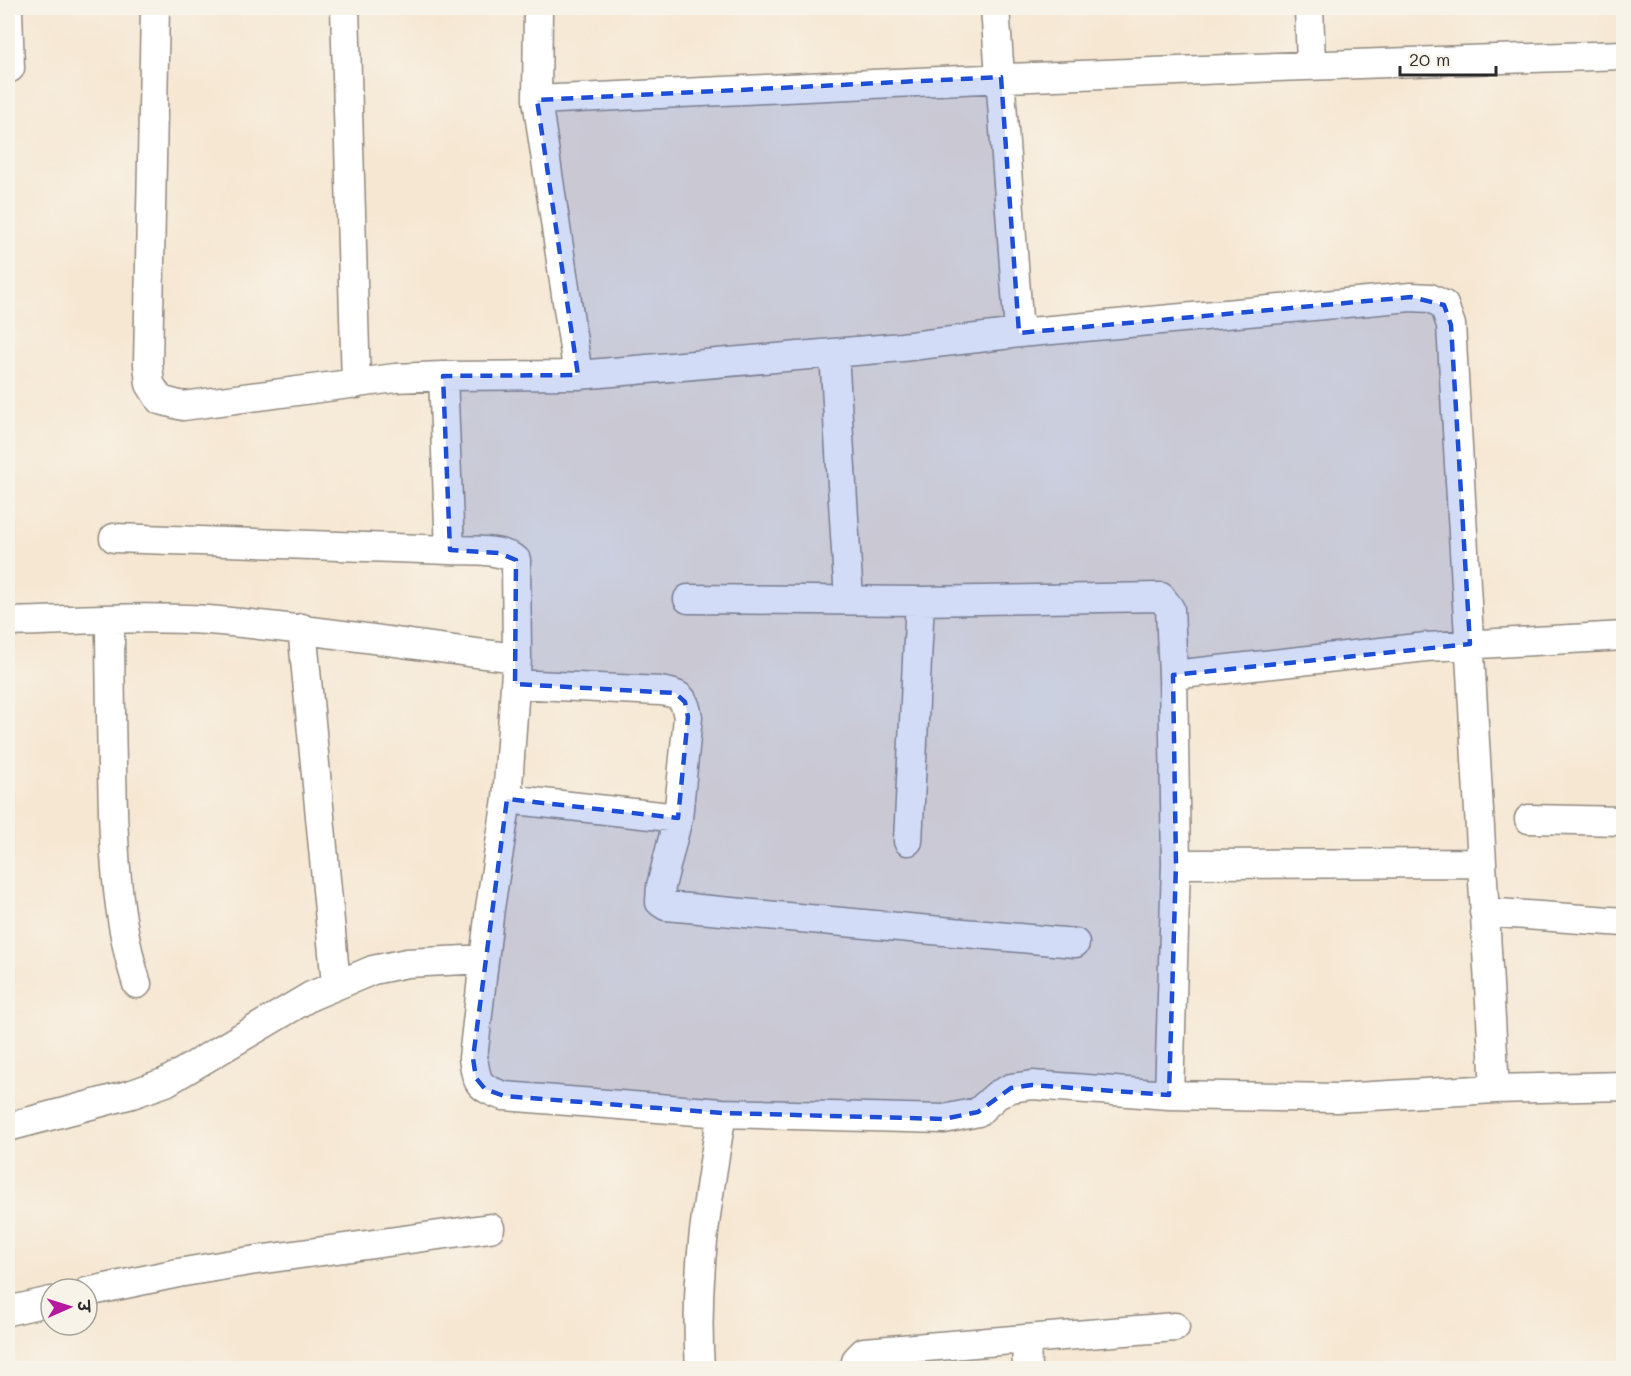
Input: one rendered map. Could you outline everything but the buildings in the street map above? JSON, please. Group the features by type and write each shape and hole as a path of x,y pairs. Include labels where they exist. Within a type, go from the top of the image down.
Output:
{"street":[{"path":"155,8 148,364 150,384 160,400 183,406 395,378 578,375 834,353 1019,333 1411,297 1431,298 1444,305 1451,325 1495,1089"},
{"path":"345,8 356,384"},
{"path":"538,8 537,100 578,375"},
{"path":"995,8 1019,333"},
{"path":"1310,8 1311,64"},
{"path":"8,12 10,68"},
{"path":"537,100 1001,77 1623,54"},
{"path":"834,353 849,600"},
{"path":"443,376 450,550"},
{"path":"114,538 450,550 499,553 509,555 516,560 516,671 507,799 484,959 473,1058 476,1078 485,1089 504,1096 722,1113 944,1119 978,1112 998,1095 1011,1088 1032,1085 1169,1095 1337,1098 1495,1089 1623,1086"},
{"path":"688,599 920,601 1161,597 1170,609 1173,675 1176,864 1169,1095"},
{"path":"908,841 920,601"},
{"path":"8,622 110,619 206,620 302,628 430,648 516,671 675,693 685,702 688,717 678,818 661,886 660,902 666,906 1075,943"},
{"path":"110,619 115,855 123,922 137,984"},
{"path":"302,628 336,984"},
{"path":"1173,675 1470,644 1623,636"},
{"path":"507,799 678,818"},
{"path":"1529,819 1623,821"},
{"path":"1176,864 1481,863"},
{"path":"1484,912 1623,922"},
{"path":"8,1127 132,1094 166,1082 311,996 373,970 407,963 484,959"},
{"path":"700,1368 698,1289 701,1244 722,1113"},
{"path":"99,1289 250,1261 490,1228"},
{"path":"8,1311 39,1303"},
{"path":"854,1368 857,1359 864,1352 1175,1327"},
{"path":"1026,1340 1027,1368"}],"highlighted area":[{"path":"1001,77 1019,333 1411,297 1444,305 1451,325 1470,644 1173,675 1176,864 1169,1095 1032,1085 1011,1088 978,1112 944,1119 722,1113 504,1096 485,1089 476,1078 473,1058 507,799 678,818 688,717 685,702 675,693 515,684 516,560 499,553 450,550 443,376 578,375 537,100"}]}
